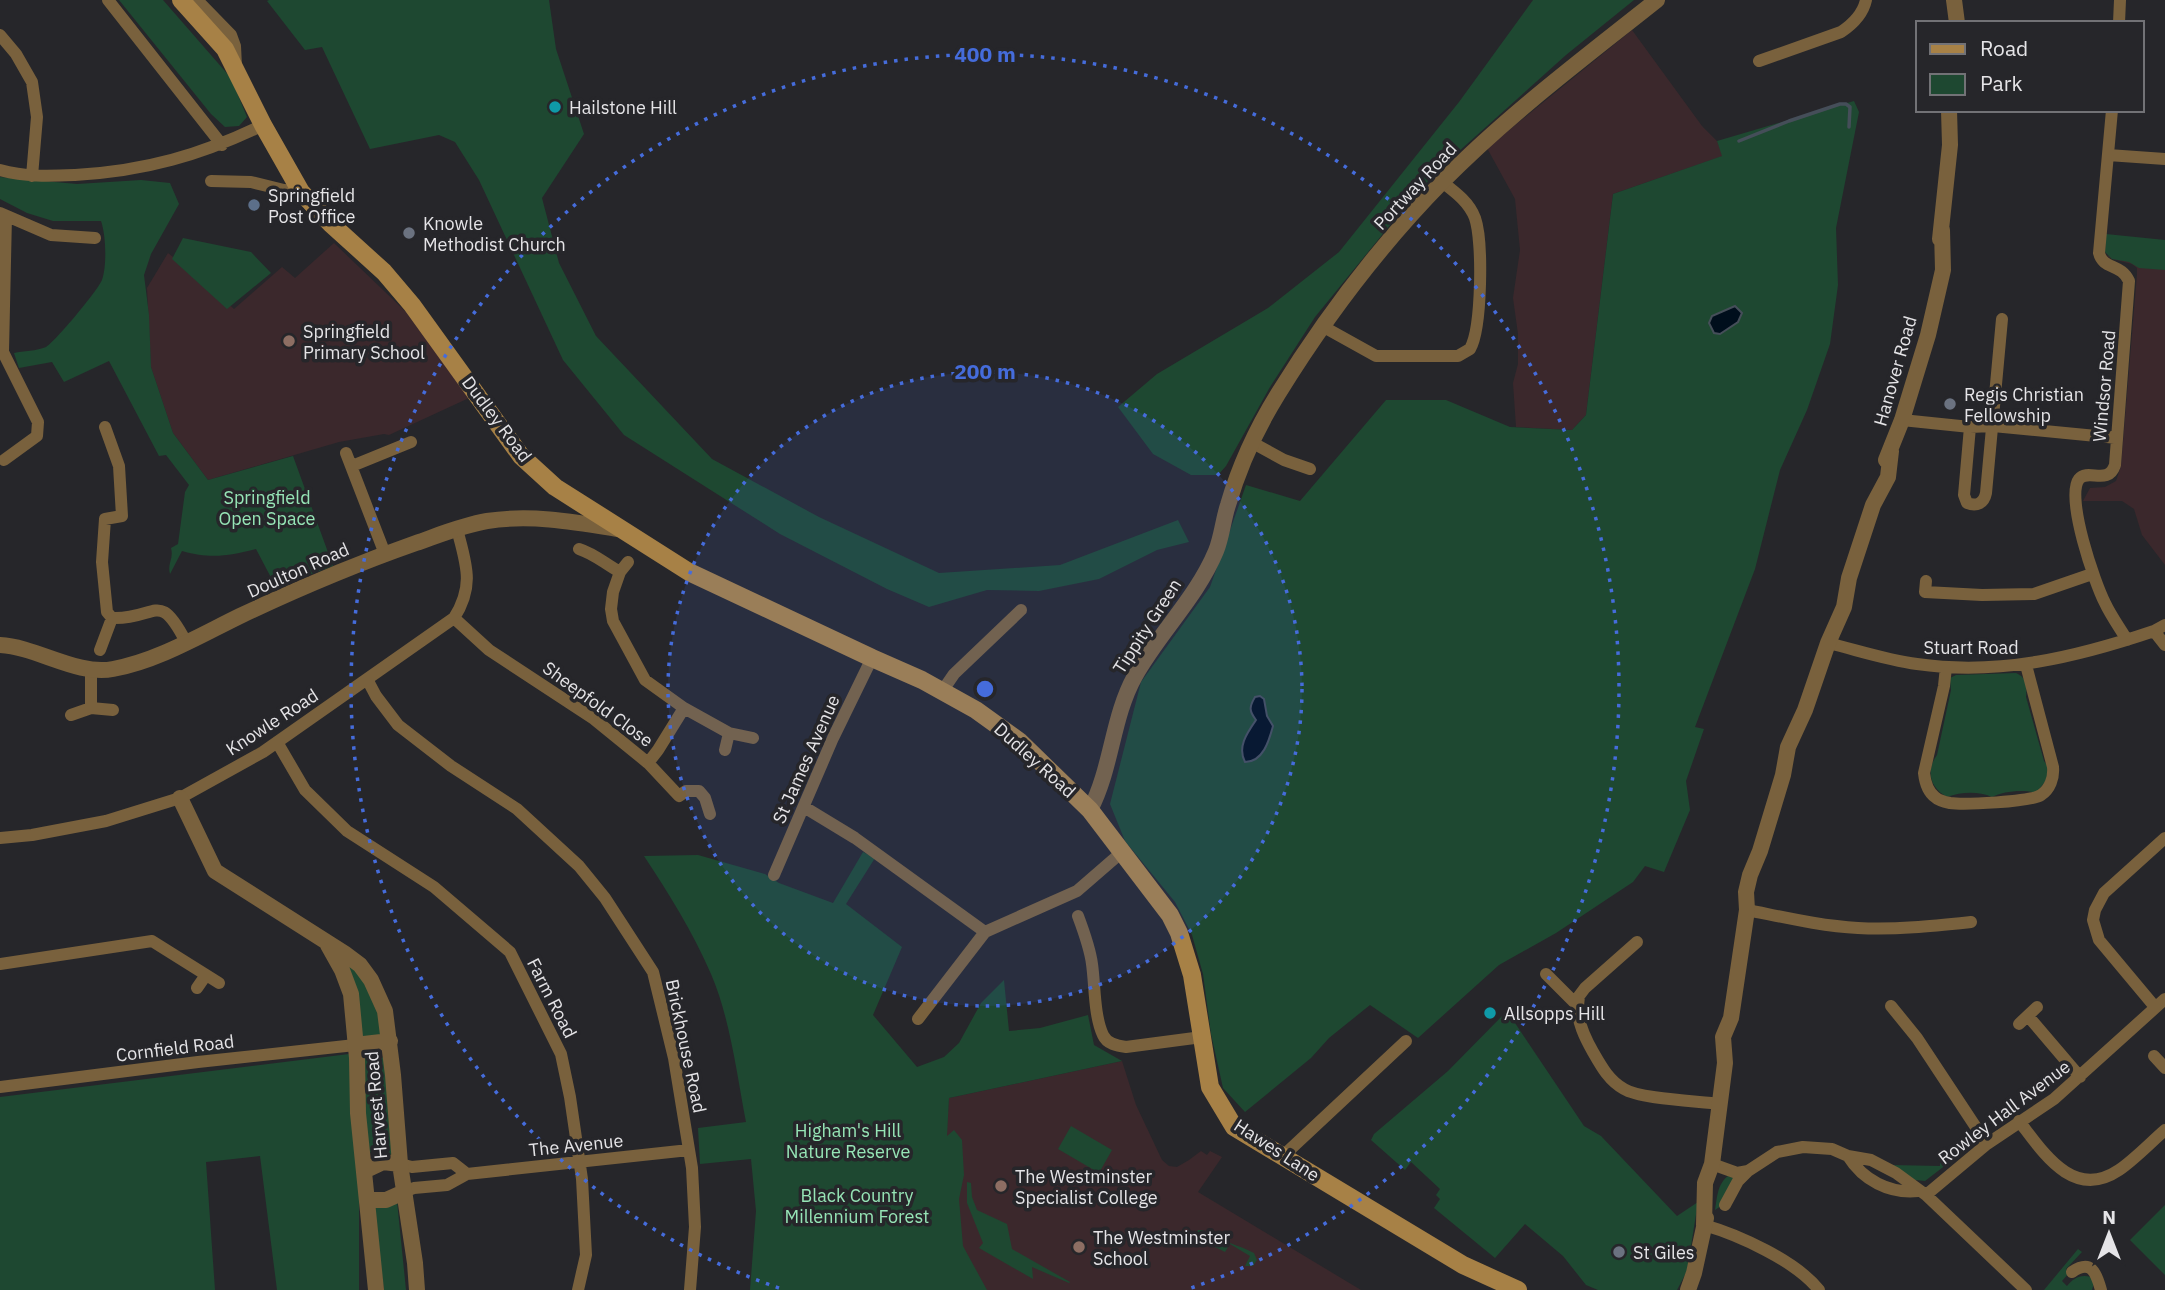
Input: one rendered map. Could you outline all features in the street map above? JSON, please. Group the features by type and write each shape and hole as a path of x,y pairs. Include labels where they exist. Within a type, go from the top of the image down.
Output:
{"main road":[{"name":"Dudley Road","path":"181,0 225,48 263,125 301,192 384,272 412,305 521,456 555,487 689,572 943,690 1018,741 1090,810"},
{"name":"Hawes Lane","path":"1090,810 1170,915 1179,933 1192,975 1210,1087 1234,1127 1463,1265 1518,1290"}],"street":[{"path":"108,0 222,145"},
{"path":"197,0 231,35 235,46 236,68"},
{"name":"Portway Road","path":"1228,504 1253,443 1277,396 1322,326 1383,248 1442,182 1493,133 1657,0"},
{"path":"1759,61 1841,32 1852,25 1866,0"},
{"path":"1954,0 1957,21"},
{"path":"2119,21 2120,0"},
{"path":"0,35 16,54 32,82 37,117 32,176"},
{"name":"Hanover Road","path":"1949,112 1950,145"},
{"name":"Hanover Road","path":"1688,1290 1713,1195 1712,1164 1725,1063 1734,1038 1731,1018 1747,909 1746,892 1783,775 1797,750 1805,710 1828,643 1834,609 1849,578 1873,505 1878,475 1891,452 1928,335 1943,270 1942,230 1950,145 1957,112"},
{"name":"Windsor Road","path":"2112,112 2099,253 2104,263 2122,270 2129,281 2117,438 2113,472 2107,475 2085,476 2079,479 2076,488 2079,519 2092,574 2105,604 2127,640"},
{"path":"0,170 32,176 106,173 146,167 222,145 263,125"},
{"path":"2108,155 2165,159"},
{"path":"211,181 251,181 301,192"},
{"path":"1322,326 1376,356 1458,356 1471,349 1479,317 1478,235 1474,217 1462,197 1442,182"},
{"path":"4,460 37,436 38,422 1,352 6,256 3,215 51,235 94,238"},
{"path":"1970,427 1964,495 1967,503 1975,505 1984,500 2002,319"},
{"path":"1902,420 2117,438"},
{"path":"105,427 119,466 122,516 105,519 103,537 104,588 107,612 112,618"},
{"path":"352,466 411,442"},
{"path":"1253,443 1284,460 1310,469"},
{"path":"346,453 385,554"},
{"name":"Tippity Green","path":"1090,810 1100,792 1128,691 1215,552 1228,504"},
{"name":"Doulton Road","path":"0,645 14,645 91,669 110,670 144,662 296,590 385,554 485,521 546,519 618,529"},
{"path":"454,618 468,585 468,572 457,529"},
{"path":"579,549 593,553 604,564 624,567 611,600 613,621 645,680 684,708 729,733 753,738"},
{"path":"1926,581 1925,592 2014,595 2034,594 2092,574"},
{"path":"112,618 124,618 156,610 166,611 175,620 186,642"},
{"path":"943,690 954,674 1021,610"},
{"path":"100,650 112,618"},
{"name":"Knowle Road","path":"0,838 32,835 106,821 180,798 276,742 454,618"},
{"name":"Sheepfold Close","path":"454,618 489,650 594,719 648,763 679,796 686,791 699,791 710,814"},
{"name":"Stuart Road","path":"1828,643 1914,664 1983,668 2026,665 2073,656 2160,628 2165,645"},
{"name":"St James Avenue","path":"774,875 833,738 872,658"},
{"path":"1945,667 1944,685 1924,781 1933,796 1950,803 2027,800 2047,789 2054,774 2053,767 2026,665"},
{"path":"91,669 91,708"},
{"name":"Brickhouse Road","path":"367,679 398,725 451,766 517,809 579,866 605,898 653,972 674,1058 692,1168 695,1227 690,1290"},
{"path":"71,715 91,708 113,709"},
{"path":"648,763 684,708"},
{"path":"725,750 729,733"},
{"name":"Farm Road","path":"276,742 305,790 347,831 434,887 510,952 561,1054 570,1097 580,1162 586,1255 578,1290"},
{"name":"Harvest Road","path":"180,798 215,871 325,940 359,965 380,997 390,1041 400,1164 417,1290"},
{"path":"804,807 855,838 985,932"},
{"path":"2160,1003 2099,940 2093,920 2095,910 2105,893 2165,838"},
{"path":"918,1019 985,932 1077,891 1122,852"},
{"path":"1747,909 1856,928 1921,928 1970,922"},
{"path":"1078,916 1091,960 1097,1010 1107,1041 1126,1047 1202,1037"},
{"name":"Harvest Road","path":"325,940 348,982 351,994 358,1113 376,1290"},
{"path":"0,964 152,941 219,984"},
{"path":"1637,942 1584,988 1579,996 1577,1016 1587,1041 1603,1069 1613,1082 1623,1089 1634,1094 1720,1104"},
{"path":"1546,974 1577,1006"},
{"path":"197,988 206,975"},
{"name":"Rowley Hall Avenue","path":"1922,1193 2019,1121 2054,1099 2160,1003"},
{"path":"1891,1006 1917,1038 1987,1144"},
{"path":"2028,1016 2080,1077"},
{"path":"1283,1156 1402,1045 1387,1039"},
{"path":"355,1045 390,1041"},
{"name":"Cornfield Road","path":"0,1087 355,1045"},
{"path":"2154,1056 2165,1068"},
{"path":"2019,1121 2050,1161 2072,1176 2085,1180 2096,1179 2119,1170 2165,1130"},
{"path":"1725,1205 1738,1181 1777,1152 1790,1148 1832,1149 1848,1156 1856,1169 1879,1184 1892,1190 1922,1193 2026,1290"},
{"name":"The Avenue","path":"404,1192 414,1188 447,1185 467,1174 689,1150"},
{"path":"364,1171 383,1163 400,1164"},
{"name":"The Avenue","path":"400,1164 412,1167 453,1163 467,1174"},
{"path":"1712,1164 1737,1173 1748,1171"},
{"path":"366,1200 386,1199 404,1192"},
{"path":"1704,1225 1722,1230 1787,1262 1819,1290"},
{"path":"2072,1272 2085,1266 2091,1268 2101,1290"}],"shaded area":[{"path":"1632,30 1702,126 1717,141 1723,156 1613,194 1586,415 1572,430 1516,427 1513,383 1518,364 1518,334 1513,298 1520,250 1515,199 1487,148"},
{"path":"2165,240 2165,565 2142,535 2134,509 2122,501 2083,501 2090,488 2105,487 2116,481 2121,466 2137,268 2107,256"},
{"name":"Springfield Primary School","path":"334,243 406,312 469,398 389,435 339,442 208,480 173,433 151,367 147,288 168,253 234,309 282,267 295,278"},
{"path":"1122,1061 1136,1105 1162,1160 1169,1166 1177,1167 1201,1151 1207,1155 1210,1151 1222,1157 1198,1192 1361,1290 943,1290 938,1252 949,1098"}],"green space":[{"path":"119,0 163,0 231,78 247,117 239,126 225,127 211,114"},
{"path":"549,0 556,49 584,134 542,198 559,263 596,336 712,459 819,517 939,573 1060,565 1178,520 1189,542 1157,550 1099,579 1039,591 987,590 929,607 887,589 780,534 624,435 563,360 479,180 455,142 439,135 370,149 322,47 305,50 267,1"},
{"path":"1533,0 1634,0 1566,55 1437,171 1404,208 1315,317 1270,387 1226,466 1218,475 1191,475 1153,454 1118,407 1157,374 1268,308 1339,252 1459,102"},
{"path":"1854,101 1859,112 1836,228 1838,285 1830,344 1807,410 1780,470 1755,569 1695,727 1704,729 1686,781 1690,810 1664,872 1645,866 1633,882 1556,933 1499,965 1418,1038 1370,1005 1245,1112 1223,1088 1211,1034 1203,974 1192,935 1175,902 1125,841 1110,804 1141,682 1210,587 1246,485 1300,501 1386,400 1446,400 1510,427 1572,430 1586,415 1613,194 1722,156 1717,141"},
{"name":"Springfield Open Space","path":"0,177 77,184 141,180 170,183 179,204 151,254 144,275 151,367 173,433 208,480 293,456 333,566 276,587 256,549 219,556 182,551 170,574 171,548 178,544 185,492 189,485 166,455 159,456 109,361 64,382 52,362 19,368 14,353 46,347 99,286 104,274 105,259 101,221 53,221 27,213 0,199"},
{"path":"2106,234 2165,240 2165,270 2139,268 2129,262 2112,259 2105,252"},
{"path":"183,238 251,252 271,273 227,309 172,259"},
{"path":"2016,673 2026,682 2026,697 2044,761 2049,768 2049,777 2036,793 2014,791 1992,797 1970,793 1947,797 1933,783 1931,766 1937,755 1951,690 1950,678 1956,675"},
{"name":"Higham's Hill Nature Reserve","path":"863,852 875,858 846,904 902,947 873,1015 917,1067 944,1057 959,1043 981,1003 1004,980 1009,1031 1040,1028 1088,1015 1094,1045 1122,1061 949,1098 947,1136 954,1130 962,1140 964,1175 959,1199 963,1246 987,1290 750,1290 756,1211 751,1159 700,1164 698,1128 746,1122 736,1066 723,1009 711,974 680,914 644,856 698,855 765,874 779,883 833,903"},
{"path":"345,957 370,982 386,1038 358,1040"},
{"path":"1507,1011 1584,1126 1601,1136 1677,1216 1698,1202 1687,1271 1677,1290 1598,1290 1586,1285 1563,1256 1525,1224 1495,1258 1434,1208 1440,1199 1436,1195 1440,1189 1411,1162 1405,1170 1371,1140 1374,1134 1448,1071"},
{"path":"378,1053 385,1060 392,1155 369,1152 360,1058"},
{"path":"349,1054 359,1146 359,1290 277,1290 260,1156 206,1162 215,1290 0,1290 0,1097"},
{"path":"1071,1126 1112,1150 1099,1173 1058,1149"},
{"path":"1940,1161 1951,1161 1925,1181 1915,1180 1891,1165 1940,1166"},
{"path":"1728,1176 1734,1178 1721,1206 1715,1210 1720,1187"},
{"path":"967,1182 971,1183 977,1210 1007,1224 1012,1249 1070,1282 1032,1267 1033,1279 979,1248 983,1243 967,1203"},
{"path":"397,1201 406,1290 384,1290 373,1208"},
{"path":"2165,1205 2165,1275 2130,1240"},
{"path":"1198,1230 1254,1253 1257,1260 1253,1266 1245,1266 1250,1256 1230,1244 1225,1252 1201,1241 1195,1237"},
{"path":"2078,1249 2082,1252 2066,1269 2069,1273 2062,1281 2067,1286 2078,1277 2091,1277 2094,1283 2092,1290 2044,1290"}],"water":[{"path":"1735,306 1742,313 1738,322 1720,334 1714,333 1709,323 1712,316"},
{"path":"1255,697 1264,699 1267,716 1273,726 1261,755 1245,762 1243,746 1246,735 1256,720 1251,706"}],"waterway":[{"path":"1739,141 1840,104 1850,107 1849,127"}],"place":[{"name":"Hailstone Hill","path":"555,107"},
{"name":"Springfield Post Office","path":"254,205"},
{"name":"Knowle Methodist Church","path":"409,233"},
{"name":"Springfield Primary School","path":"289,341"},
{"name":"Regis Christian Fellowship","path":"1950,404"},
{"name":"Allsopps Hill","path":"1490,1013"},
{"name":"The Westminster Specialist College","path":"1001,1186"},
{"name":"The Westminster School","path":"1079,1247"},
{"name":"St Giles","path":"1619,1252"}],"park label":[{"name":"Black Country Millennium Forest","path":"857,1205"}]}
